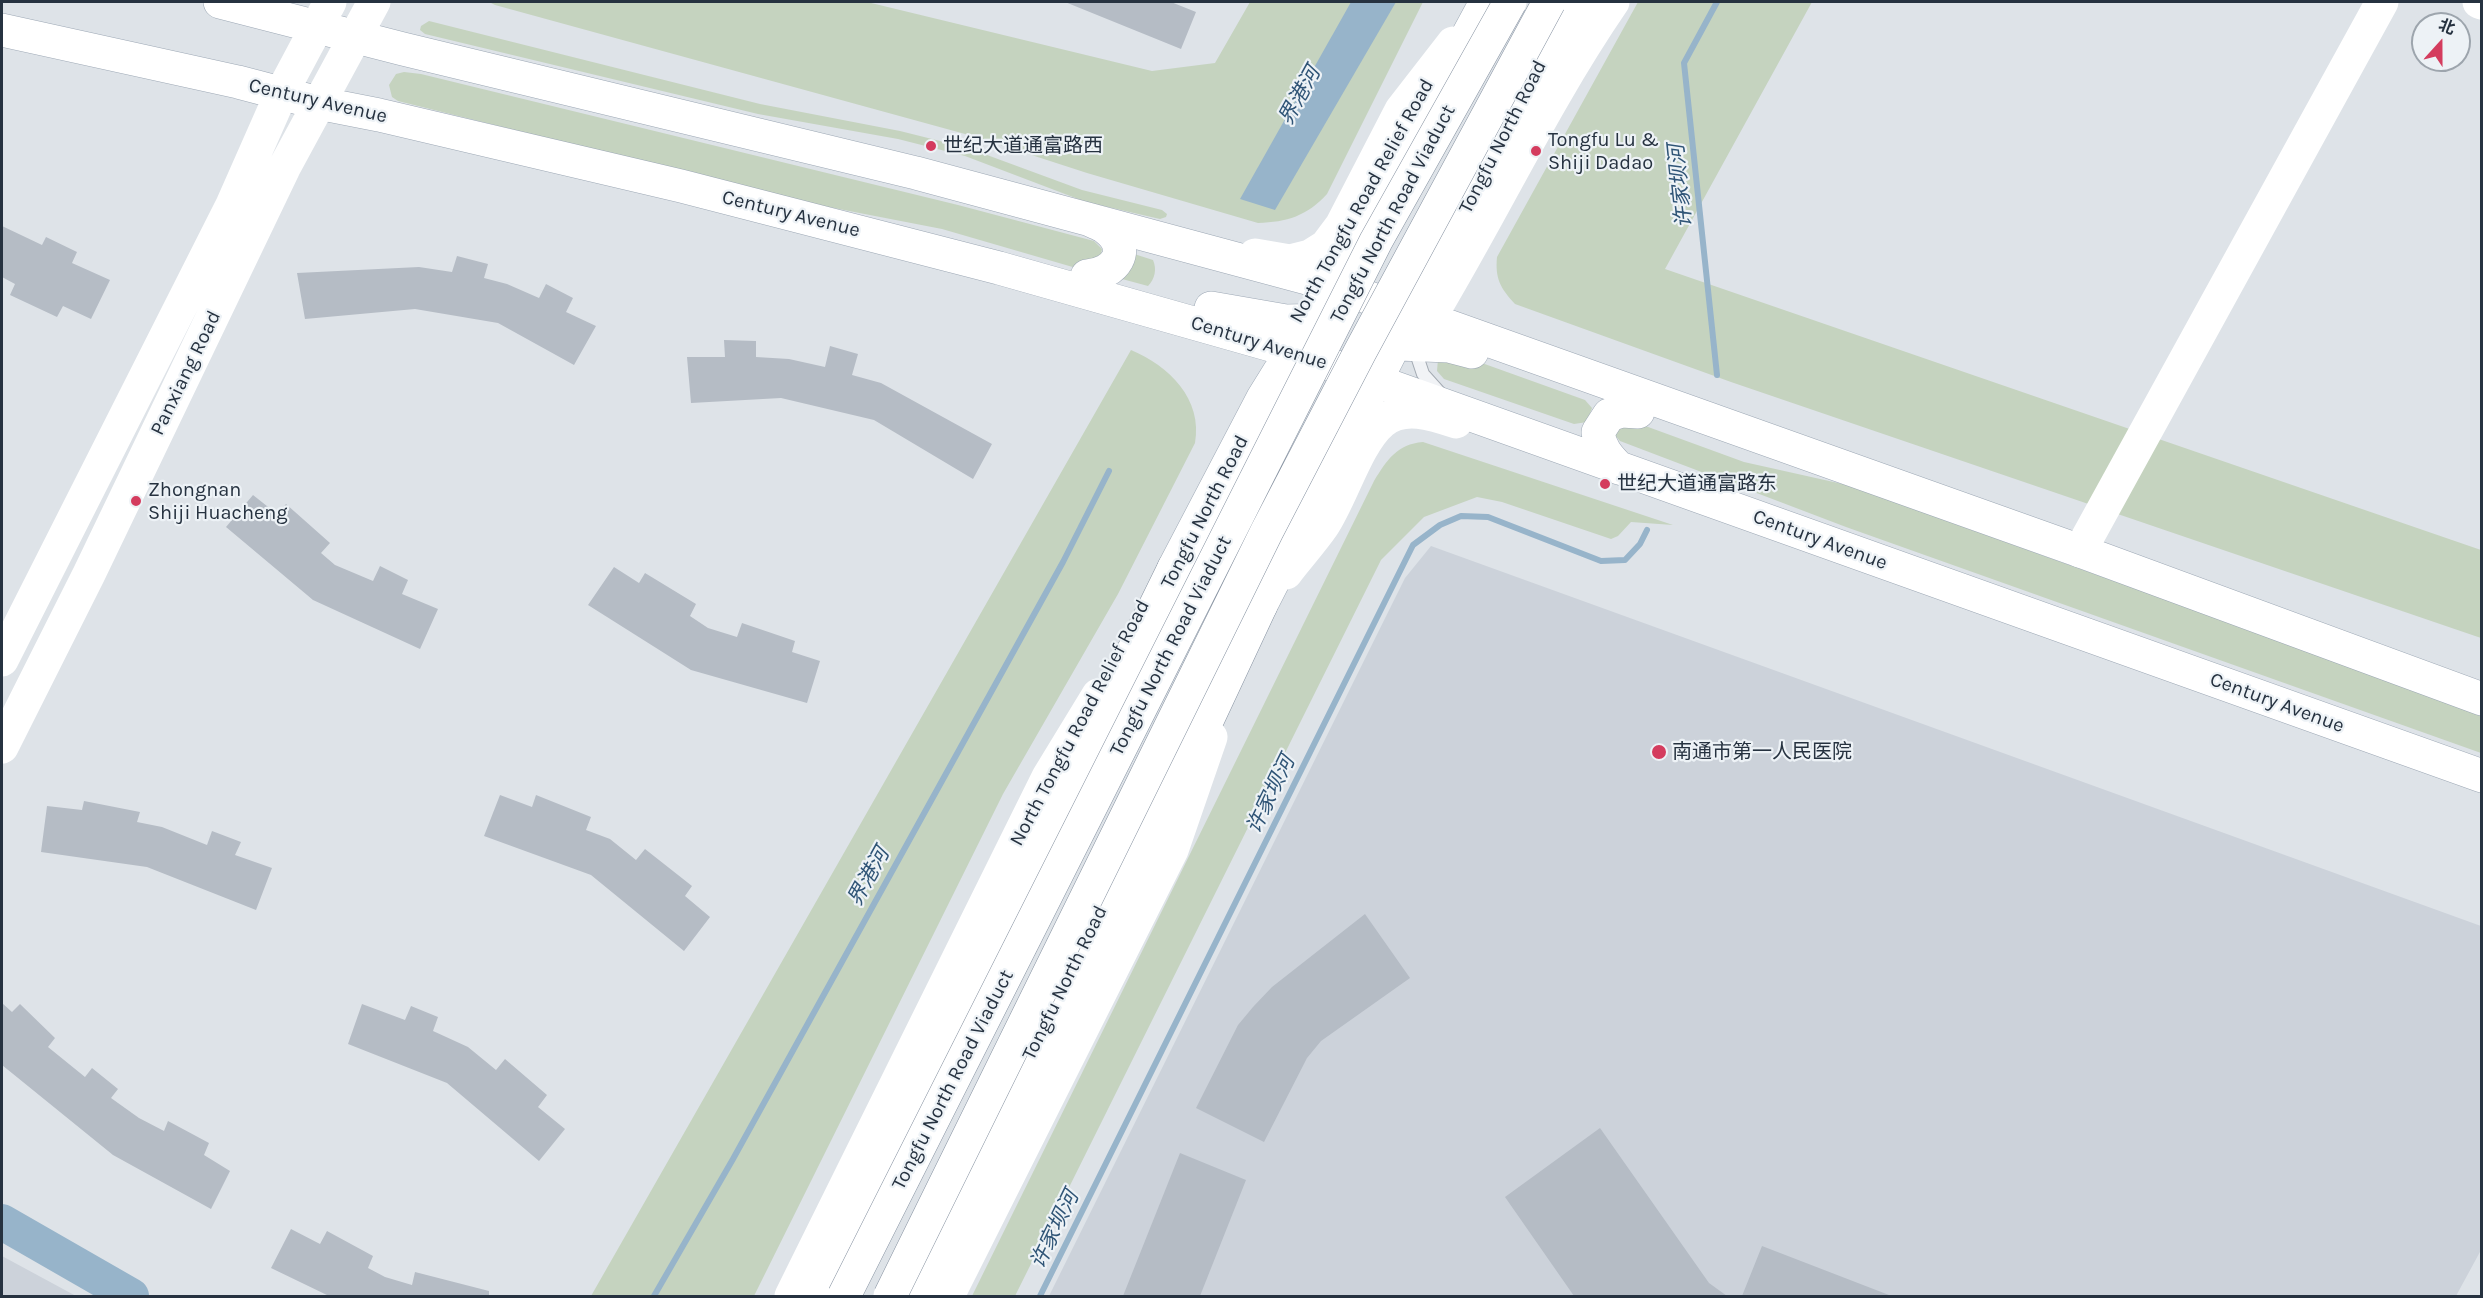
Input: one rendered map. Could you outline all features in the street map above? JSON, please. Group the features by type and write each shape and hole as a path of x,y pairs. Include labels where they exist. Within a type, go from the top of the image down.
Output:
{"main road":[{"path":"220,2 323,14 355,36 1088,219 1324,275 1379,302 1411,330 1449,346 1479,354 1773,462 1945,504"},
{"name":"Panxiang Road","path":"2,747 89,574 284,168 374,2"},
{"name":"North Tongfu Road Relief Road","path":"1324,275 1472,2"},
{"path":"1045,207 1146,226 1263,257 1290,261 1310,256 1326,246 1341,226 1401,110 1485,2"},
{"path":"1229,452 1258,397 1299,340 1324,275 1485,2"},
{"name":"Tongfu North Road Viaduct","path":"844,1296 1376,241 1510,2"},
{"name":"Tongfu North Road Viaduct","path":"890,1296 1267,531 1376,322 1549,2"},
{"name":"Tongfu North Road","path":"1436,261 1493,184 1567,2"},
{"path":"1536,80 1590,2"},
{"path":"1299,340 1325,321 1348,315 1379,302 1436,261 1471,218 1574,58 1613,2"},
{"path":"2080,551 2382,2"},
{"name":"Panxiang Road","path":"2,660 232,205 281,94 323,14"},
{"name":"Century Avenue","path":"2,30 237,82 318,104 425,126 1299,340 1383,391 1457,408 2481,776"},
{"path":"803,218 945,238 1237,314 1329,352 1411,330 1945,504 2080,551 2481,699"},
{"path":"1087,276 1103,275 1114,267 1119,254 1117,241 1108,229 1088,219"},
{"path":"1411,330 1436,261"},
{"name":"Tongfu North Road","path":"916,1296 1202,697 1261,605 1383,391 1411,330"},
{"path":"916,1296 1302,553 1383,391"},
{"name":"Tongfu North Road","path":"826,1296 1143,651 1174,568 1258,397"},
{"path":"948,1296 1172,850 1203,740 1261,605 1324,525 1369,439 1382,422 1399,414 1416,411 1435,415 1523,447 1609,464"},
{"path":"1609,464 1599,443 1598,432 1609,415 1622,411 1638,412"},
{"name":"North Tongfu Road Relief Road","path":"790,1296 1048,777 1101,690 1229,452"},
{"path":"817,1296 1059,798 1174,568"}],"lane":[{"path":"1457,408 1423,374 1411,330 1436,261 1459,185 1559,2"},
{"path":"1324,275 1341,226"},
{"path":"1369,439 1383,391"}],"shaded area":[{"name":"南通市第一人民医院","path":"1431,546 2481,926 2481,1250 2456,1296 1049,1296 1405,578"},
{"path":"2,1256 76,1296 2,1296"}],"green space":[{"path":"489,2 867,2 1152,71 1215,63 1250,2 1423,2 1327,194 1304,213 1278,221 1258,223 1087,173 976,137"},
{"path":"1638,2 1812,2 1665,269 2481,550 2481,638 1731,382 1515,304 1500,282 1497,257"},
{"path":"429,21 760,104 900,131 968,148 1082,190 1162,210 1167,214 1166,217 1160,219 1086,202 965,156 898,139 758,114 425,34 420,30 421,26"},
{"path":"404,72 421,74 958,205 1094,241 1102,249 1099,264 1083,270 942,229 808,203 398,101 392,97 389,85 396,74"},
{"path":"1131,253 1153,260 1155,274 1148,286 1122,279 1130,266"},
{"path":"1131,350 1158,365 1180,386 1194,412 1195,443 1118,594 1003,794 754,1296 591,1296"},
{"path":"1454,353 1585,400 1592,408 1587,422 1574,424 1444,379 1437,371 1438,359"},
{"path":"1629,420 1744,462 1847,485 2481,713 2481,753 1846,527 1620,441 1613,433"},
{"path":"1423,442 1673,525 1631,522 1618,536 1611,539 1502,502 1477,497 1424,517 1381,560 1015,1296 972,1296 1374,481 1388,460 1399,450 1414,443"}],"water":[{"path":"1351,2 1396,2 1275,210 1240,199"}],"building":[{"path":"1065,2 1171,2 1196,12 1181,49"},
{"path":"2,226 42,245 46,237 77,252 72,263 110,280 91,319 63,306 57,317 10,295 15,284 2,277"},
{"path":"457,256 488,264 484,278 507,284 539,298 546,284 573,298 566,312 596,326 574,365 498,323 415,309 305,319 297,273 419,267 452,272"},
{"path":"724,340 756,341 756,357 789,359 825,367 830,346 858,354 852,375 881,383 992,444 973,479 874,420 781,398 691,403 687,357 725,357"},
{"path":"253,495 277,514 286,504 330,543 321,553 335,565 373,581 380,566 408,580 402,594 438,609 420,649 313,600 226,527"},
{"path":"614,567 639,583 645,573 696,604 690,616 708,628 737,637 742,623 795,641 792,652 820,661 807,703 691,670 588,605"},
{"path":"500,795 532,807 536,795 591,817 586,830 610,839 636,860 645,849 692,886 685,896 710,917 684,951 591,875 484,836"},
{"path":"84,801 140,812 137,822 162,827 207,845 212,831 241,842 235,855 272,868 256,910 147,867 41,852 47,806 82,810"},
{"path":"1365,914 1410,978 1321,1041 1307,1058 1264,1142 1196,1108 1238,1025 1253,1007 1272,987"},
{"path":"2,1003 12,1012 20,1004 55,1038 48,1047 85,1077 92,1068 118,1089 111,1098 139,1118 164,1131 168,1121 209,1143 204,1155 230,1171 211,1209 113,1155 2,1065"},
{"path":"362,1004 405,1020 411,1006 438,1017 433,1031 468,1047 496,1070 505,1059 547,1095 538,1107 565,1129 539,1161 447,1083 348,1044"},
{"path":"1600,1128 1709,1283 1727,1296 1574,1296 1505,1197"},
{"path":"1180,1153 1246,1180 1200,1296 1123,1296"},
{"path":"291,1229 320,1244 327,1231 373,1256 368,1268 385,1277 412,1285 415,1272 489,1291 489,1296 329,1296 271,1268"},
{"path":"1762,1246 1889,1295 1742,1296"}],"waterway":[{"name":"许家坝河","path":"1717,2 1684,63 1717,375"},
{"name":"界港河","path":"654,1296 733,1159 1063,562 1109,471"},
{"name":"许家坝河","path":"1040,1296 1413,545 1440,525 1461,516 1488,517 1601,561 1625,560 1640,544 1647,530"},
{"path":"2,1222 131,1296"}],"place":[{"name":"世纪大道通富路西","path":"931,146"},
{"name":"Tongfu Lu & Shiji Dadao","path":"1536,151"},
{"name":"世纪大道通富路东","path":"1605,484"},
{"name":"Zhongnan Shiji Huacheng","path":"136,501"},
{"name":"南通市第一人民医院","path":"1659,752"}]}
